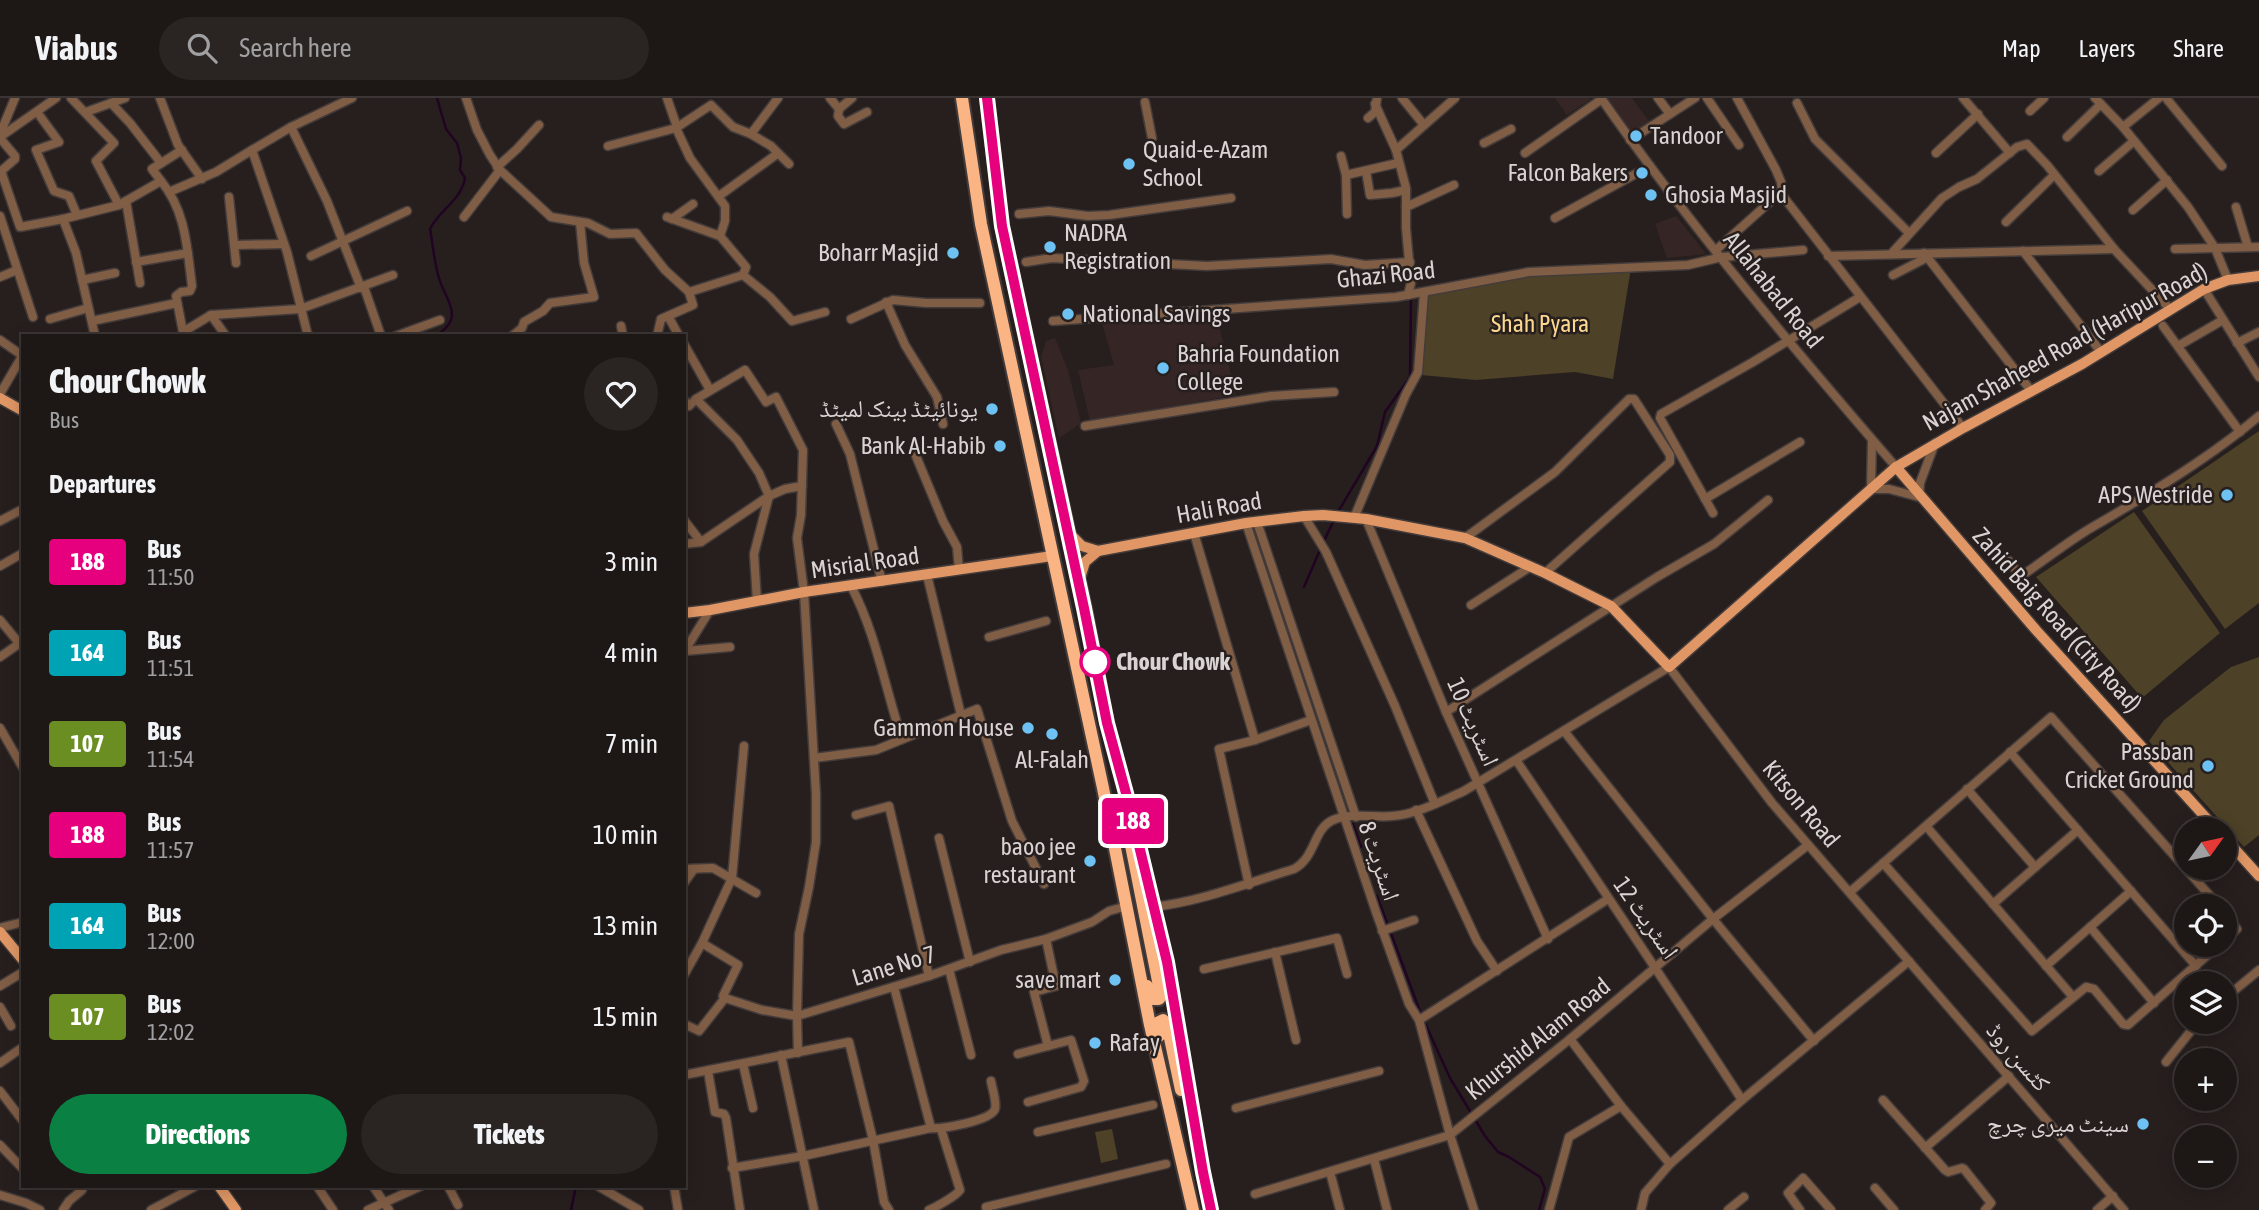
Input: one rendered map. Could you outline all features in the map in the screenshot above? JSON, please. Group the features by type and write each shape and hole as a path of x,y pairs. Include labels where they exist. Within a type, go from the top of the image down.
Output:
{"highway":[{"path":"963,98 981,224 1139,961 1150,1025 1193,1210"},
{"path":"986,98 1002,226 1116,759 1161,996 1159,999 1152,998 1139,961"},
{"path":"1116,759 1167,962 1211,1210"},
{"path":"1174,1126 1157,1025 1161,1020 1167,1024 1184,1106 1203,1172"}],"main road":[{"name":"Najam Shaheed Road (Haripur Road)","path":"1669,667 1896,467 1935,443 2032,392 2204,289 2228,280 2259,276"},
{"path":"0,396 21,410"},
{"name":"Zahid Baig Road (City Road)","path":"1896,467 2036,630 2205,817"},
{"name":"Hali Road","path":"1097,551 1251,523 1323,515 1366,519 1465,538 1545,573 1611,607 1669,667"},
{"path":"1067,530 1078,543 1097,551 1082,567 1079,584"},
{"name":"Misrial Road","path":"686,613 804,592 1052,556"},
{"path":"2237,851 2259,876"},
{"path":"0,930 21,957"},
{"path":"225,1188 236,1210"}],"street":[{"path":"0,136 15,98"},
{"path":"0,136 57,98"},
{"path":"71,98 114,143 96,161 122,203 140,283"},
{"path":"86,112 125,98"},
{"path":"160,98 182,150 202,179"},
{"path":"169,192 202,179 291,127 352,98"},
{"path":"466,98 477,130 499,168 551,218 588,223 610,234 636,233 665,270 689,292 693,305 659,321 657,334"},
{"path":"667,98 676,128 690,158 725,206 725,221 720,236"},
{"path":"751,134 778,98"},
{"path":"830,98 839,109"},
{"path":"852,98 839,109 838,116 844,124 867,112"},
{"path":"1402,98 1424,125"},
{"path":"1395,150 1455,98"},
{"path":"1525,153 1601,98"},
{"name":"Allahabad Road","path":"1601,98 1650,166 1788,341 1896,467"},
{"path":"1658,98 1670,114"},
{"path":"1707,98 1739,145"},
{"path":"1737,98 1781,182 1782,195 1963,428"},
{"path":"2031,111 2044,98"},
{"path":"2123,127 2159,98"},
{"path":"2166,98 2222,166"},
{"path":"1630,140 1692,99"},
{"path":"1969,100 2010,153"},
{"path":"1368,118 1374,112 1376,101"},
{"path":"1376,101 1395,150 1406,190 1410,295"},
{"path":"2067,137 2098,101 2123,127 2188,207 2215,248 2228,280"},
{"path":"1145,102 1152,138"},
{"path":"111,103 161,163"},
{"path":"1797,103 1815,139 1909,233"},
{"path":"608,146 676,128 710,105 733,127 771,146 789,164"},
{"path":"37,112 59,142 36,150 54,191 69,196 77,215"},
{"path":"1936,153 1978,114"},
{"path":"464,218 499,168 539,125"},
{"path":"291,127 327,201 380,334"},
{"path":"1484,143 1511,129"},
{"path":"0,136 15,159 1,172 20,227 122,203 160,181"},
{"path":"2099,171 2134,141"},
{"path":"1892,253 1942,198 1977,180 2017,147 2027,144 2114,249 2169,309"},
{"path":"182,150 152,169 178,208 184,226 192,289 177,294 183,332 211,315 300,309 393,275"},
{"path":"253,150 284,244 307,334"},
{"path":"719,196 777,154"},
{"path":"1341,156 1346,176 1347,214"},
{"path":"1346,176 1398,163"},
{"path":"1555,218 1650,166"},
{"path":"1366,171 1370,195 1406,190"},
{"path":"2006,222 2054,175"},
{"path":"2133,211 2166,180"},
{"path":"1406,207 1454,186"},
{"path":"229,197 236,263"},
{"path":"1019,214 1049,211 1088,216 1110,215 1231,198"},
{"path":"1719,254 1772,200"},
{"path":"693,204 669,218 720,236 746,267 743,275"},
{"path":"2236,208 2248,247"},
{"path":"311,256 407,211"},
{"path":"0,216 33,317"},
{"path":"63,219 76,253 95,334"},
{"path":"514,334 522,328 524,322 543,311 550,303 594,297 584,262 580,222"},
{"path":"236,245 284,244"},
{"path":"2175,250 2259,247"},
{"path":"1828,256 2114,249"},
{"name":"Ghazi Road","path":"1053,321 1410,295 1529,272 1688,265 1719,254 1804,250"},
{"path":"2023,251 2101,352"},
{"path":"136,262 188,253"},
{"path":"1893,275 1926,255"},
{"path":"1926,255 2032,392"},
{"path":"1026,262 1052,258 1208,266 1331,260 1365,265 1410,262"},
{"path":"0,277 18,270"},
{"path":"82,280 115,273"},
{"path":"689,292 743,275"},
{"path":"743,275 770,297 792,321 825,312"},
{"path":"2204,289 2259,377"},
{"path":"1352,518 1406,394 1419,372 1424,293"},
{"path":"1713,513 1660,418 1661,414 1860,297"},
{"path":"851,319 886,302 899,300 980,303"},
{"path":"886,302 905,345 937,397 943,424"},
{"path":"92,321 177,303"},
{"path":"50,319 88,309"},
{"path":"211,315 225,334"},
{"path":"668,316 678,334"},
{"path":"402,334 440,320"},
{"path":"2178,346 2223,320"},
{"path":"621,326 623,334"},
{"path":"2163,326 2240,432"},
{"path":"2238,343 2259,332"},
{"path":"0,340 21,355"},
{"path":"686,348 710,390"},
{"path":"0,396 21,358"},
{"path":"686,405 745,370 766,402 776,397 803,450 803,486 797,538 804,592 816,842 810,887 799,934 799,1053"},
{"path":"1085,426 1271,396 1334,392"},
{"path":"1465,538 1555,472 1629,399 1634,398 1670,455 1670,462 1545,573"},
{"path":"696,399 746,453 769,496 754,555 757,600"},
{"path":"2009,561 2019,575 2024,574 2240,432 2259,416"},
{"path":"836,424 850,454 882,582"},
{"path":"1872,440 1871,489 1889,489 1919,496 1920,483 1935,443"},
{"path":"1705,499 1800,442"},
{"path":"916,456 957,547 959,570"},
{"path":"686,544 701,542 769,496 785,489 803,486"},
{"path":"1446,712 1657,576 1721,539 1768,500"},
{"path":"0,521 21,510"},
{"path":"1304,516 1326,552 1395,706 1435,804"},
{"name":"اسٹریٹ 10","path":"1366,519 1446,712 1548,939"},
{"path":"686,523 701,542"},
{"path":"1251,523 1360,816"},
{"name":"اسٹریٹ 8","path":"1251,523 1343,817 1387,929 1409,1004 1423,1018 1450,1135 1474,1210"},
{"path":"1194,533 1255,740"},
{"path":"0,566 21,554"},
{"path":"1471,605 1530,567"},
{"path":"927,575 961,715"},
{"path":"851,586 867,621 902,738"},
{"path":"686,648 710,610"},
{"path":"0,620 21,642 0,657"},
{"path":"989,637 1046,621"},
{"path":"686,651 730,647"},
{"path":"1153,907 1190,901 1249,885 1301,865 1312,851 1324,826 1343,817 1396,816 1435,804 1479,782 1669,667"},
{"name":"Kitson Road","path":"1669,667 1772,803 1909,961"},
{"path":"814,758 876,750 977,709 1013,821 1044,884"},
{"path":"1850,892 2049,717 2053,717 2208,894"},
{"path":"1249,885 1218,751 1224,746 1255,740 1311,720"},
{"path":"0,728 21,765"},
{"path":"1564,731 1814,1041"},
{"path":"686,971 732,878 744,746"},
{"path":"2010,752 2196,966"},
{"name":"اسٹریٹ 12","path":"1516,760 1656,966 1742,1100"},
{"path":"1967,789 2035,867"},
{"path":"856,815 889,806 929,976"},
{"path":"1416,810 1477,942 1497,971"},
{"path":"1926,826 2073,997"},
{"path":"1993,904 2078,830"},
{"path":"939,838 970,962"},
{"name":"Khurshid Alam Road","path":"1255,1194 1450,1135 1713,919 1808,845"},
{"path":"1883,863 2030,1030 2035,1031 2086,987 2094,989 2126,1026 2206,957"},
{"path":"686,869 713,868 756,893"},
{"path":"686,880 694,869"},
{"path":"2046,965 2131,891"},
{"path":"1423,1018 1608,899"},
{"name":"Lane No 7","path":"724,998 772,1013 797,1016 929,976 1001,950 1046,939 1092,922 1109,911 1127,906"},
{"path":"1387,929 1414,920"},
{"path":"0,930 21,923"},
{"path":"2090,927 2154,1003"},
{"path":"1204,969 1337,938 1347,974"},
{"path":"1046,939 1056,986 1034,992 1048,1046"},
{"path":"686,1025 699,1031 724,998 738,965 702,943"},
{"path":"1275,952 1296,1040"},
{"path":"1641,1210 1645,1193 1670,1164 1742,1100 1909,961"},
{"name":"کٹسن روڈ","path":"1909,961 2124,1210"},
{"path":"949,969 971,1055"},
{"path":"2237,988 2259,970"},
{"path":"0,986 21,973"},
{"path":"894,987 931,1128"},
{"path":"0,1007 11,1026"},
{"path":"2166,1062 2188,1034"},
{"path":"1570,1039 1670,1164"},
{"path":"1018,1054 1071,1040 1083,1084 1081,1087 1028,1102"},
{"path":"686,1075 849,1042 873,1140 884,1202 889,1210"},
{"path":"0,1063 21,1051"},
{"path":"781,1055 814,1210"},
{"path":"743,1063 753,1108"},
{"path":"708,1071 715,1113 723,1114 726,1118 740,1210"},
{"path":"1236,1108 1379,1071"},
{"path":"1925,1148 2009,1076"},
{"path":"732,1168 803,1156 931,1128 941,1129 986,1117 995,1107 991,1081"},
{"path":"0,1091 21,1118"},
{"path":"1883,1100 1948,1172 1964,1169 1991,1203 1985,1210"},
{"path":"1038,1132 1153,1105"},
{"path":"1549,1210 1569,1138 1621,1106"},
{"path":"929,1210 958,1194 960,1190 941,1129"},
{"path":"0,1146 21,1166"},
{"path":"1374,1158 1387,1210"},
{"path":"986,1207 1166,1164"},
{"path":"1330,1172 1340,1210"},
{"path":"1800,1210 1788,1193 1803,1178 1831,1210"},
{"path":"63,1210 82,1188"},
{"path":"151,1210 193,1188"},
{"path":"318,1188 333,1210"},
{"path":"374,1188 389,1210"},
{"path":"368,1210 416,1188"},
{"path":"449,1188 458,1205"},
{"path":"601,1188 639,1210"},
{"path":"674,1188 678,1210"},
{"path":"1875,1188 1894,1210"},
{"path":"0,1195 40,1210"},
{"path":"2097,1210 2113,1196"},
{"path":"1728,1210 1744,1197"}],"shaded area":[{"path":"1555,98 1589,98 1590,100 1567,115"},
{"path":"1601,98 1632,98 1650,123 1630,140"},
{"path":"1676,216 1706,254 1667,258 1655,224"},
{"name":"Bahria Foundation College","path":"1216,313 1236,395 1090,421 1078,370 1114,365 1101,319"},
{"path":"1055,338 1068,370 1081,423 1059,438 1041,357 1046,341"}],"green space":[{"name":"Shah Pyara","path":"1631,268 1613,379 1575,372 1476,380 1421,375 1424,293 1529,272"},
{"path":"2259,431 2259,603 2225,629 2142,511"},
{"path":"2134,512 2220,633 2142,698 2036,577"},
{"path":"2259,657 2259,835 2244,847 2237,839 2237,817 2217,817 2149,741 2164,720 2231,667"},
{"path":"1112,1129 1118,1159 1101,1163 1095,1132"}],"waterway":[{"path":"437,98 446,129 457,143 461,158 460,170 465,178 455,199 430,229 437,272 452,315 449,324 438,334"},
{"path":"1338,512 1377,446 1385,412 1410,377 1411,297"},
{"path":"1323,543 1335,518"},
{"path":"1304,587 1320,550"},
{"path":"1288,633 1305,684"},
{"path":"1353,824 1361,847"},
{"path":"1377,896 1421,1014"},
{"path":"1424,1021 1450,1078 1485,1136 1498,1152 1540,1177 1545,1189 1539,1210"},
{"path":"571,1210 576,1188"}],"bus line":[{"name":"188","path":"987,98 1002,226 1107,723 1167,962 1211,1210"}],"place":[{"name":"Tandoor","path":"1636,136"},
{"name":"Quaid-e-Azam School","path":"1129,164"},
{"name":"Falcon Bakers","path":"1642,173"},
{"name":"Ghosia Masjid","path":"1651,195"},
{"name":"NADRA Registration","path":"1050,247"},
{"name":"Boharr Masjid","path":"953,253"},
{"name":"National Savings","path":"1068,314"},
{"name":"Bahria Foundation College","path":"1163,368"},
{"name":"یونائیٹڈ بینک لمیٹڈ","path":"992,409"},
{"name":"Bank Al-Habib","path":"1000,446"},
{"name":"APS Westride","path":"2227,495"},
{"name":"Chour Chowk","path":"1095,662"},
{"name":"Gammon House","path":"1028,728"},
{"name":"Al-Falah","path":"1052,734"},
{"name":"Passban Cricket Ground","path":"2208,766"},
{"name":"baoo jee restaurant","path":"1090,861"},
{"name":"save mart","path":"1115,980"},
{"name":"Rafay","path":"1095,1043"},
{"name":"سینٹ میری چرچ","path":"2143,1124"}]}
